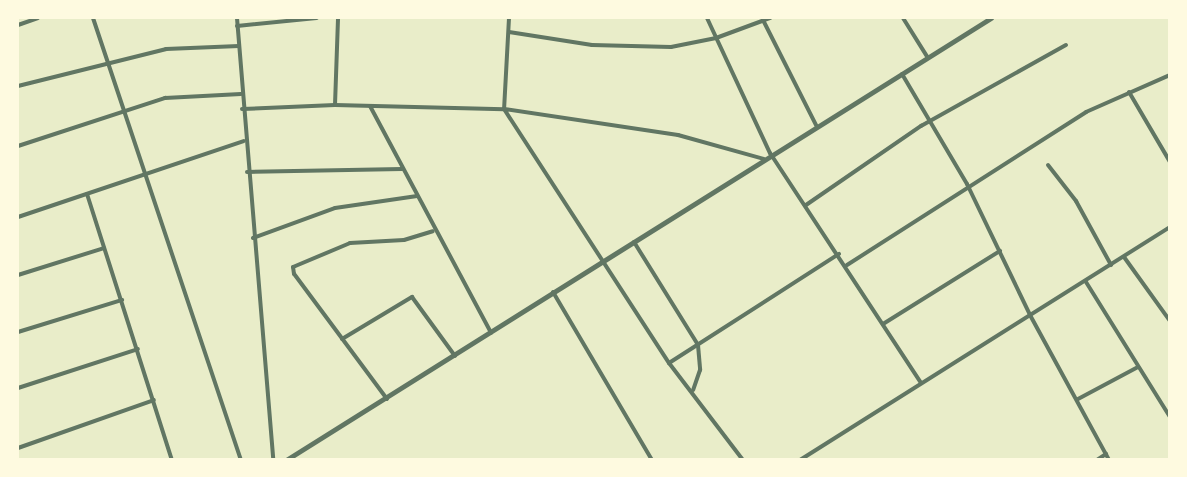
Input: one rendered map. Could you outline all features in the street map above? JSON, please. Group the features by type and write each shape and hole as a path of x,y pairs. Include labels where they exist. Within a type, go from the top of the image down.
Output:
{"street":[{"path":"18,25 38,18"},
{"path":"93,18 143,174 241,460"},
{"path":"237,18 244,141 273,460"},
{"path":"237,26 317,18"},
{"path":"335,105 338,18"},
{"path":"509,18 504,109 669,363 693,390 743,460"},
{"path":"707,18 770,153 847,265 921,383"},
{"path":"509,32 592,45 651,48 716,38 770,18"},
{"path":"903,18 928,58"},
{"path":"286,460 455,357 603,259 634,242 764,159 770,153 991,18"},
{"path":"762,20 816,126"},
{"path":"18,86 106,61 182,47 239,46"},
{"path":"806,205 933,121 1066,46"},
{"path":"902,74 933,121 967,184 1030,315 1109,460"},
{"path":"847,265 967,184 1086,112 1170,74"},
{"path":"1129,92 1170,162"},
{"path":"18,146 122,109 182,95 242,94"},
{"path":"242,109 335,105 504,109 678,135 764,159"},
{"path":"370,106 434,231 490,333"},
{"path":"18,217 244,141"},
{"path":"1164,152 1170,149"},
{"path":"1048,166 1076,201 1111,265"},
{"path":"247,172 402,169"},
{"path":"87,194 172,460"},
{"path":"253,238 335,208 416,196"},
{"path":"800,460 1030,315 1086,282 1170,227"},
{"path":"386,399 294,274 293,267 350,243 404,240 434,231"},
{"path":"634,242 698,345 700,370 693,390"},
{"path":"18,276 104,248"},
{"path":"883,324 1000,252"},
{"path":"669,363 839,254"},
{"path":"1124,257 1170,321"},
{"path":"1086,282 1170,417"},
{"path":"553,292 652,460"},
{"path":"342,339 412,297 455,357"},
{"path":"18,332 122,300"},
{"path":"18,388 138,349"},
{"path":"1078,400 1138,367"},
{"path":"18,448 154,400"},
{"path":"1097,460 1106,454"}]}
